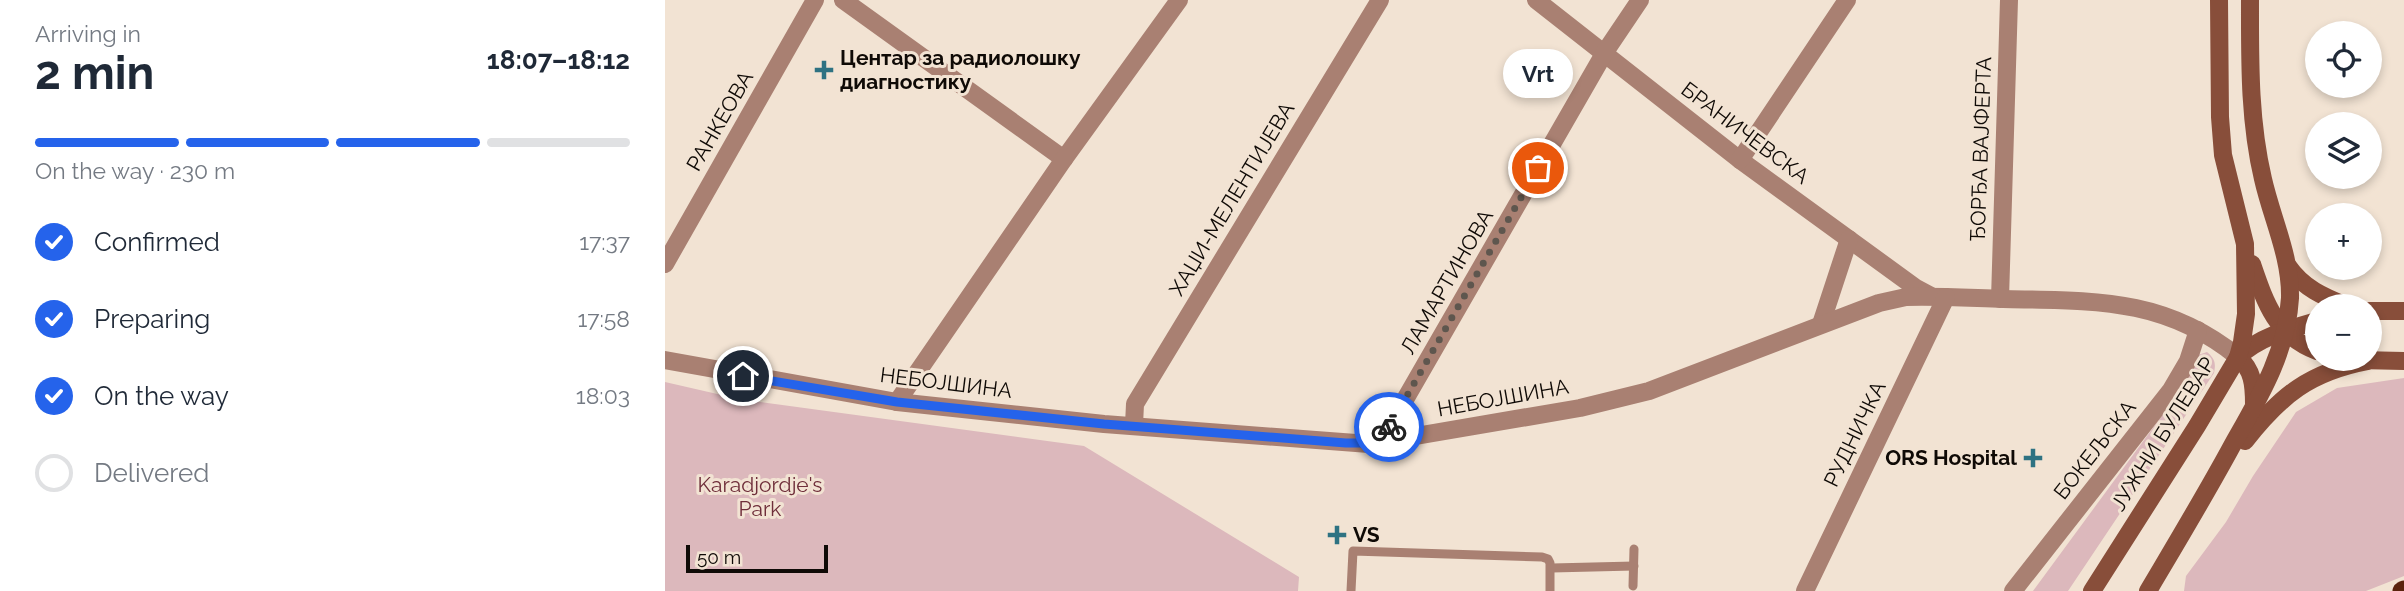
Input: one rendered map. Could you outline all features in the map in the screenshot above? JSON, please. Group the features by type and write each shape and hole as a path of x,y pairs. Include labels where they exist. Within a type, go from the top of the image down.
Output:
{"main road":[{"name":"ЈУЖНИ БУЛЕВАР","path":"2092,591 2238,358 2246,314 2245,244 2224,155 2220,117 2219,0"},
{"path":"2148,591 2254,408 2279,354 2285,331 2290,298 2288,266 2262,179 2256,139 2251,102 2250,0"},
{"path":"2245,244 2266,303 2285,331 2305,346"},
{"path":"2288,266 2309,289 2320,294"},
{"path":"2382,311 2404,311"},
{"path":"2254,408 2254,383 2245,364 2238,358 2259,342 2305,325"},
{"path":"2382,361 2404,361"},
{"path":"2214,479 2269,412 2288,395 2328,371"},
{"path":"2163,591 2169,556"},
{"path":"2086,591 2105,569"}],"street":[{"name":"РАНКЕОВА","path":"665,264 815,0"},
{"path":"843,0 1064,159"},
{"path":"897,402 1064,159 1179,0"},
{"name":"ХАЏИ-МЕЛЕНТИЈЕВА","path":"1134,425 1135,404 1380,0"},
{"name":"БРАНИЧЕВСКА","path":"1536,0 1740,159 1916,288 1939,297"},
{"name":"ЛАМАРТИНОВА","path":"1380,443 1605,52 1640,0"},
{"path":"1740,159 1847,0"},
{"name":"ЂОРЂА ВАЈФЕРТА","path":"2000,299 2009,0"},
{"path":"1821,324 1849,239"},
{"name":"НЕБОЈШИНА","path":"665,360 897,402 1346,443 1380,443 1580,408 1649,391 1727,363 1821,324 1879,303 1906,297 2084,300 2123,305 2159,312 2198,330 2238,358"},
{"name":"РУДНИЧКА","path":"1805,591 1939,297"},
{"name":"БОКЕЉСКА","path":"2013,591 2171,390 2194,346 2198,330"}],"lane":[{"path":"1633,586 1634,549"},
{"path":"1351,591 1353,551 1534,556 1548,559 1552,568 1550,591"},
{"path":"1552,568 1634,566"}],"green space":[{"path":"2207,352 2214,361 2214,373 2068,591 2033,591 2172,402 2198,355"},
{"path":"2404,378 2404,576 2366,591 2184,591 2186,576 2226,522 2296,412 2337,388"},
{"name":"Karadjordje's Park","path":"665,382 739,399 1084,446 1299,577 1298,591 665,591"}],"way so far":[{"path":"1389,427 1538,168"}],"place":[{"name":"Центар за радиолошку диагностику","path":"824,70"},
{"name":"Vrt","path":"1538,168"},
{"name":"ORS Hospital","path":"2033,458"},
{"name":"VS","path":"1337,535"}],"route":[{"path":"743,376 897,402 1104,424 1319,441 1380,443 1389,427"}]}
